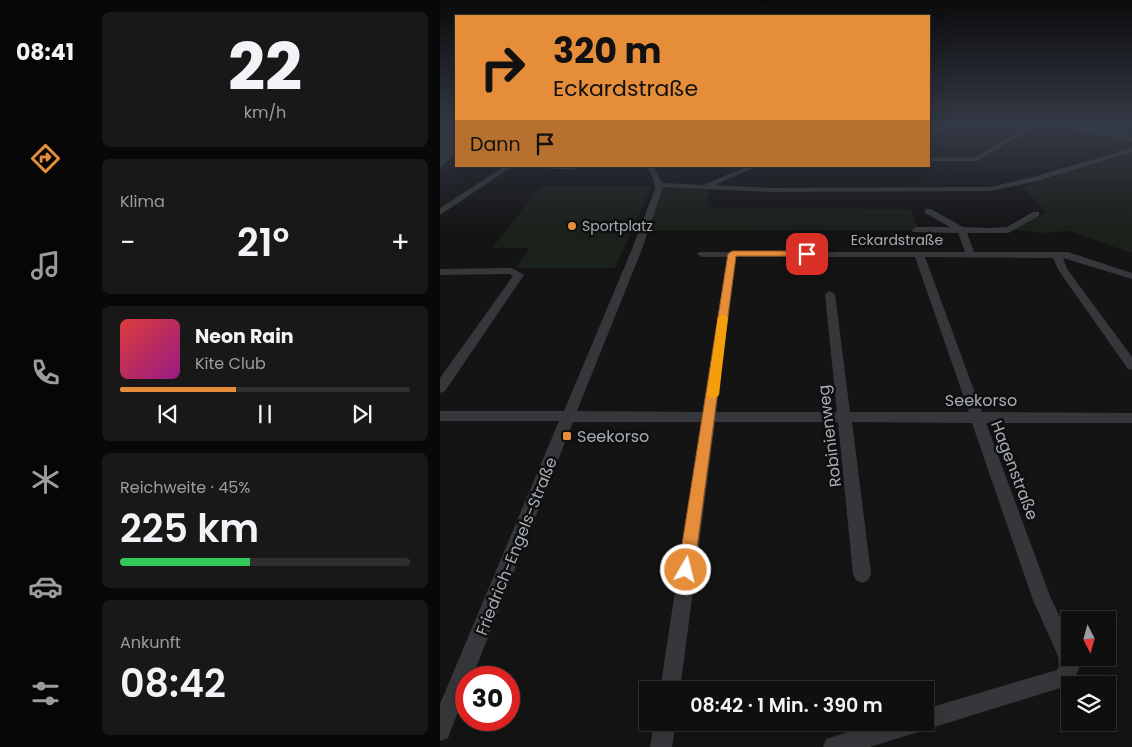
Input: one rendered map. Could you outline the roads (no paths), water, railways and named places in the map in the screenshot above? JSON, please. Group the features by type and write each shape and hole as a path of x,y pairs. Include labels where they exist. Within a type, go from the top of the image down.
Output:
{"street":[{"path":"651,167 659,185 772,190 990,189 1035,179 1099,160"},
{"path":"440,212 450,203 479,187 509,167"},
{"path":"560,167 575,168"},
{"path":"704,187 748,167"},
{"name":"Friedrich-Engels-Straße","path":"440,730 617,300 659,185"},
{"path":"928,211 961,230 1008,230 1036,214"},
{"name":"Eckardstraße","path":"916,230 961,230 971,255"},
{"name":"Eckardstraße","path":"702,254 1075,256 1132,276"},
{"path":"671,681 732,254"},
{"name":"Hagenstraße","path":"919,254 976,417 1010,504 1042,600 1068,655 1069,669 1063,678 934,717"},
{"path":"1058,256 1058,261 1062,268 1132,366"},
{"path":"440,272 512,271 519,275 440,388"},
{"name":"Robinienweg","path":"830,294 862,574"},
{"name":"Seekorso","path":"440,416 1132,418"},
{"path":"661,747 664,731"},
{"path":"834,747 886,731"}],"place":[{"name":"Sportplatz","path":"572,226"},
{"name":"Seekorso","path":"567,436"}]}
